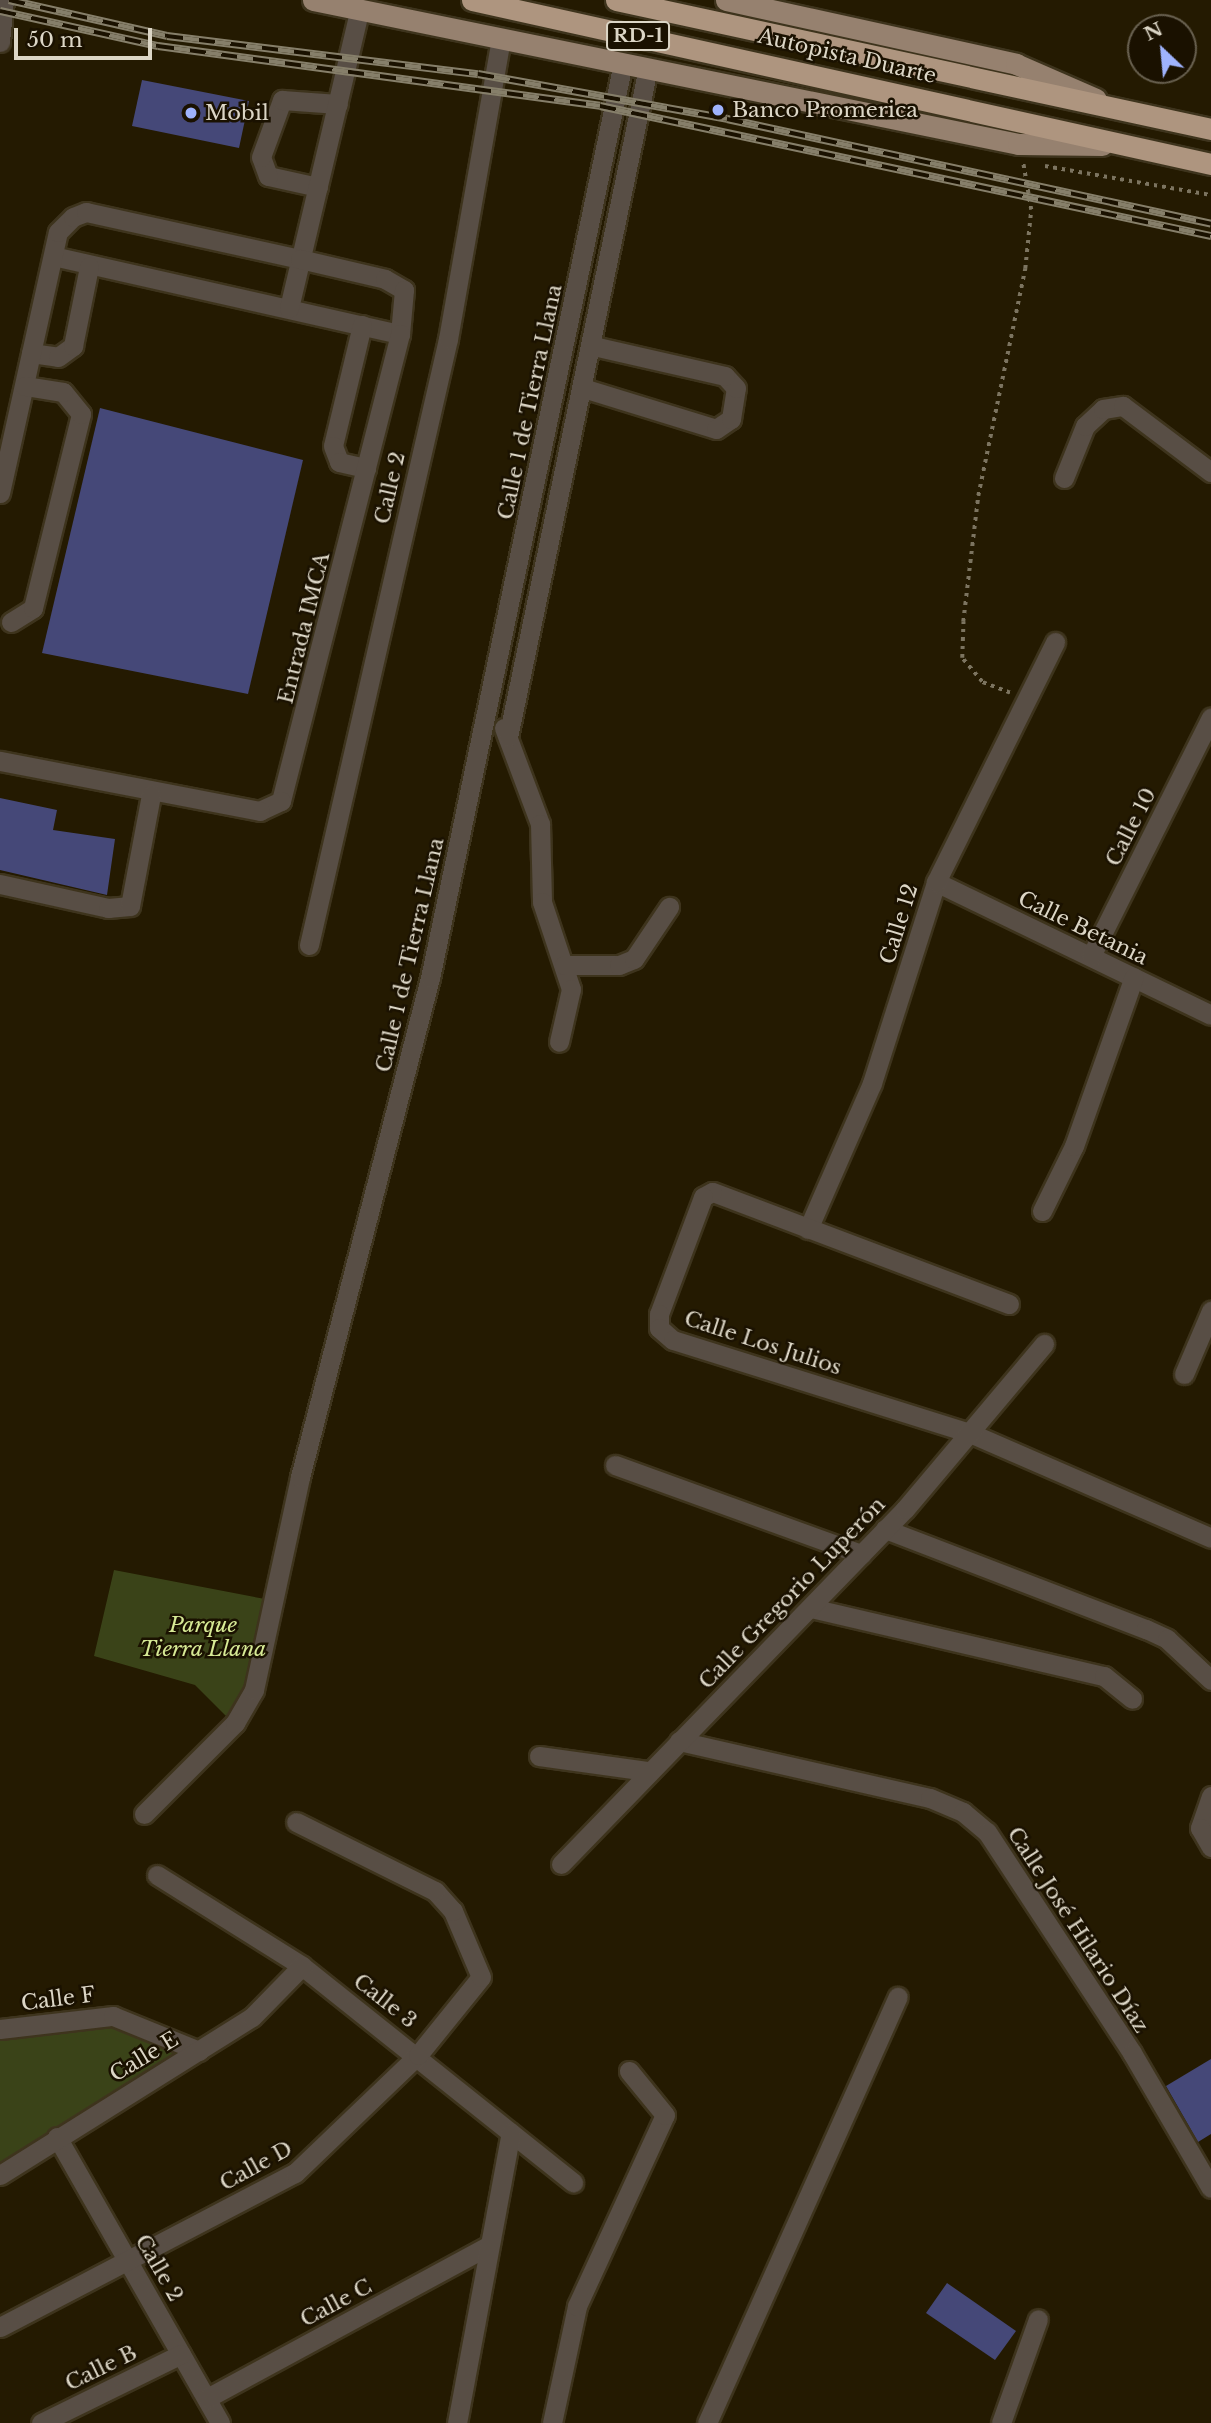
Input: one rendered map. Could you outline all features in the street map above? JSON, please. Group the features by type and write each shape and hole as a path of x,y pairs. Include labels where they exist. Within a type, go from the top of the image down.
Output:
{"highway":[{"name":"Autopista Duarte","path":"472,0 804,71 1211,164"},
{"name":"Autopista Duarte","path":"616,0 1211,130"}],"main road":[{"path":"313,0 648,68 1020,153 1126,145"},
{"name":"Autopista Duarte","path":"726,0 1016,64 1123,111"}],"street":[{"path":"0,42 4,0"},
{"path":"289,308 359,11"},
{"name":"Calle 2","path":"309,945 448,339 501,39"},
{"name":"Calle 1 de Tierra Llana","path":"144,1814 235,1723 254,1690 300,1477 430,978 492,701 623,63"},
{"path":"508,737 593,346 648,68"},
{"path":"318,187 268,176 261,157 282,100 338,104"},
{"name":"Entrada IMCA","path":"0,493 53,256 64,225 86,212 396,282 407,297 400,334 281,801 260,811 151,795 0,761"},
{"path":"53,256 89,267 400,334"},
{"path":"31,353 58,357 74,346 89,267"},
{"path":"362,325 333,446 339,462 366,468"},
{"path":"583,388 716,429 730,419 736,388 725,376 593,346"},
{"path":"11,622 33,608 81,414 62,392 24,386"},
{"path":"1063,478 1084,426 1103,409 1123,406 1211,472"},
{"name":"Calle 12","path":"808,1229 872,1083 936,882 1030,701 1055,642"},
{"path":"492,701 540,824 542,902 571,989 559,1042"},
{"name":"Calle 10","path":"1091,956 1211,718"},
{"path":"0,884 108,908 130,906 136,899 151,795"},
{"name":"Calle Betania","path":"936,882 1211,1015"},
{"path":"564,965 619,965 634,958 669,907"},
{"path":"1042,1211 1073,1146 1134,977"},
{"name":"Calle Los Julios","path":"1009,1304 723,1195 703,1196 659,1314 659,1328 673,1340 970,1433 1211,1538"},
{"path":"1184,1374 1211,1311"},
{"name":"Calle Gregorio Luperón","path":"561,1864 647,1771 885,1529 1044,1344"},
{"path":"615,1465 861,1554"},
{"path":"885,1529 1146,1629 1167,1639 1211,1680"},
{"path":"810,1608 1104,1676 1132,1699"},
{"name":"Calle José Hilario Díaz","path":"679,1741 930,1798 963,1812 995,1844 1132,2053 1211,2188"},
{"path":"539,1756 647,1771"},
{"path":"1211,1796 1200,1828 1211,1847"},
{"name":"Calle D","path":"0,2327 126,2257 295,2173 418,2055 481,1977 453,1911 435,1891 296,1822"},
{"name":"Calle 3","path":"157,1875 302,1966 418,2055 573,2182"},
{"name":"Calle E","path":"0,2175 251,2017 302,1966"},
{"path":"707,2423 898,1997"},
{"name":"Calle F","path":"0,2029 113,2016 199,2050"},
{"path":"552,2423 577,2306 665,2115 628,2071"},
{"path":"457,2423 486,2247 511,2133"},
{"name":"Calle 2","path":"57,2137 220,2423"},
{"name":"Calle C","path":"207,2398 486,2247"},
{"path":"1001,2423 1038,2319"},
{"name":"Calle B","path":"41,2423 181,2354"}],"path":[{"path":"1030,701 982,682 962,658 978,496 1025,270 1031,210 1020,153 1211,195"}],"green space":[{"name":"Parque Tierra Llana","path":"114,1570 265,1599 251,1683 231,1721 195,1685 94,1656"},
{"path":"107,2023 175,2050 172,2059 0,2164 0,2039"}],"building":[{"name":"Mobil","path":"142,80 249,101 239,148 132,126"},
{"path":"100,408 303,460 248,694 42,653"},
{"path":"0,798 57,810 53,830 115,839 107,895 0,870"},
{"path":"1211,2059 1211,2134 1198,2142 1166,2086"},
{"path":"947,2283 1016,2331 995,2360 926,2313"}],"railway":[{"path":"9,0 167,36 478,74 727,119 1211,224"},
{"path":"0,11 158,46 600,106 1211,236"}],"place":[{"name":"Banco Promerica","path":"718,110"},
{"name":"Mobil","path":"191,113"}]}
